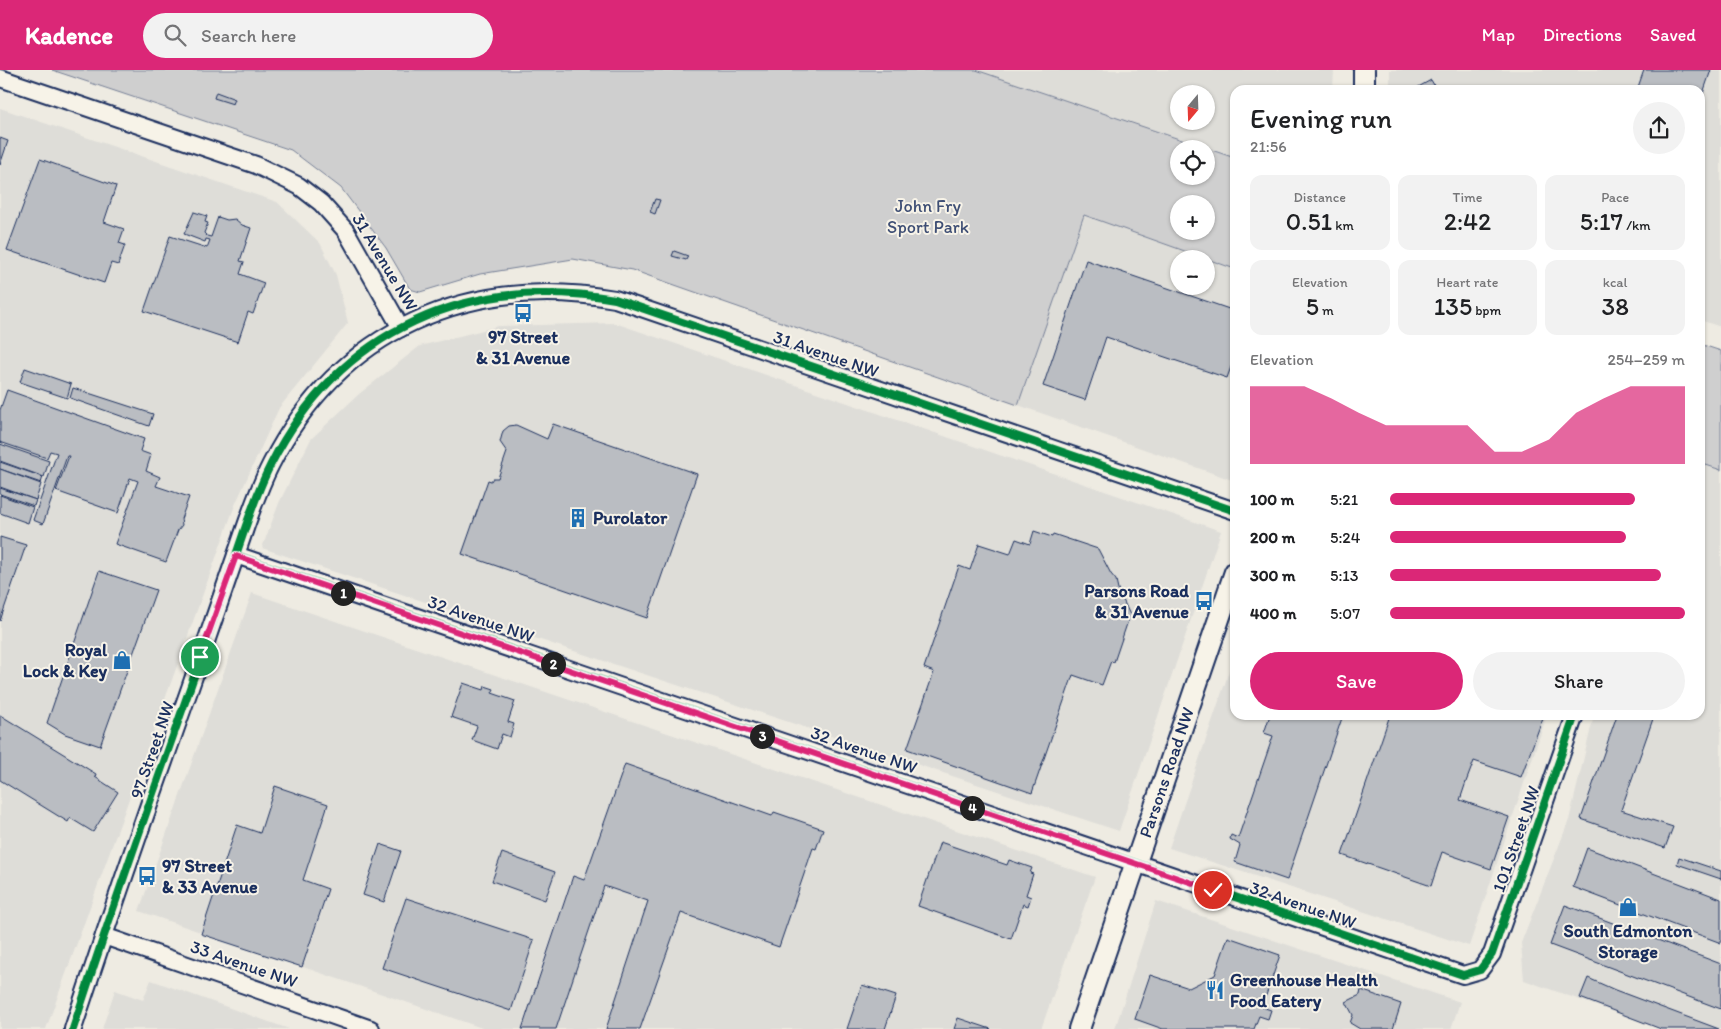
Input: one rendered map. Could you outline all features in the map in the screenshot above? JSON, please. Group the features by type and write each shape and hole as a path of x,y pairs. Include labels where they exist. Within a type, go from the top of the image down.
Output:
{"main road":[{"path":"1364,70 1364,85"},
{"name":"Parsons Road NW","path":"1079,1029 1230,587"}],"street":[{"name":"31 Avenue NW","path":"0,78 256,166 299,186 321,203 346,231 401,328 431,314 494,296 566,293 615,298 1230,509"},
{"name":"97 Street NW","path":"73,1029 236,556 270,466 299,418 320,391 342,369 401,328"},
{"name":"32 Avenue NW","path":"236,556 1462,975 1480,970"},
{"name":"101 Street NW","path":"1480,970 1492,954 1572,720"},
{"name":"33 Avenue NW","path":"104,936 371,1029"}],"shaded area":[{"path":"976,70 1334,70 1333,85 1230,85 1230,156 1215,151 1215,140 1182,140"},
{"path":"1390,70 1721,70 1721,327 1705,322 1705,85 1390,85"},
{"path":"0,108 277,202 320,243 336,275 348,323 279,408 235,505 46,1029 0,1029"},
{"path":"1084,215 1182,250 1170,250 1170,295 1215,295 1215,262 1230,267 1230,479 1018,405"},
{"path":"615,323 1221,531 1119,831 262,548 279,503 311,439 359,394 420,346 499,326"},
{"path":"1705,465 1721,470 1721,1029 1662,1029 1524,980 1521,943 1569,820 1593,720 1705,720"},
{"path":"252,593 1095,877 1041,1029 485,1029 139,911"},
{"path":"1230,669 1230,720 1545,720 1469,946 1169,848"},
{"path":"1156,901 1460,1002 1451,1029 1115,1029"},
{"path":"151,980 289,1029 102,1029 115,990 143,1000"}],"green space":[{"name":"John Fry Sport Park","path":"52,70 976,70 1182,140 1170,140 1170,185 1215,185 1215,151 1230,156 1230,267 1215,262 1215,250 1182,250 1084,215 1018,405 632,270 573,259 480,274 420,292 410,289 386,248 341,188 291,150"},
{"path":"1705,346 1721,351 1721,470 1705,465"}],"building":[{"path":"1644,70 1711,70 1705,87 1705,85 1639,85"},
{"path":"1431,80 1434,85 1422,85"},
{"path":"216,92 235,99 233,104 214,98"},
{"path":"0,138 8,141 0,165"},
{"path":"40,159 116,186 104,222 124,229 119,243 125,245 118,265 111,263 104,283 7,250"},
{"path":"655,199 660,200 655,214 650,212"},
{"path":"194,212 207,216 205,222 208,223 204,233 207,236 211,237 218,217 227,220 235,219 242,225 251,228 240,261 244,262 240,274 264,283 253,314 248,312 238,342 144,311 170,236 207,248 210,240 206,239 205,242 184,234"},
{"path":"674,251 688,256 686,260 672,256"},
{"path":"1086,260 1170,289 1170,295 1188,295 1230,309 1230,370 1227,378 1106,337 1085,400 1043,386"},
{"path":"25,368 71,384 67,398 20,382"},
{"path":"73,388 153,414 149,426 70,398"},
{"path":"7,390 144,439 140,451 151,455 146,471 160,477 156,486 189,497 181,519 182,525 178,530 166,562 115,544 138,481 130,478 118,513 56,491 69,456 67,456 43,524 33,520 57,453 50,451 47,458 0,442 0,410"},
{"name":"Purolator","path":"553,424 697,474 647,618 462,554 488,480 491,481 493,478 498,478 507,452 500,442 503,431 509,426 516,425 547,439"},
{"path":"0,444 49,461 44,477 0,461"},
{"path":"0,462 43,477 41,483 0,469"},
{"path":"0,469 41,484 36,500 0,487"},
{"path":"0,488 36,500 34,506 0,494"},
{"path":"0,495 33,507 28,523 0,513"},
{"path":"1034,531 1052,537 1053,534 1098,549 1116,580 1130,615 1114,662 1111,661 1102,685 1073,675 1032,793 907,749 934,672 924,668 959,566 970,570 979,544 1010,554 1016,539 1030,544"},
{"path":"0,537 26,545 0,621"},
{"path":"99,571 156,590 100,746 65,734 47,723"},
{"path":"463,683 484,690 485,686 494,689 492,693 515,701 508,722 514,724 510,737 502,734 497,749 472,740 477,726 451,717"},
{"path":"0,715 96,774 95,777 118,792 93,832 70,818 68,822 0,780"},
{"path":"1268,720 1341,720 1287,880 1235,862 1240,845 1230,839 1231,835 1238,838 1273,736 1264,733"},
{"path":"1388,720 1542,720 1521,777 1474,761 1466,782 1460,800 1509,817 1491,869 1442,852 1431,886 1342,855"},
{"path":"1615,720 1653,720 1621,810 1673,827 1665,848 1581,819"},
{"path":"625,764 772,816 774,812 823,829 816,849 813,848 779,947 681,913 640,1029 606,1029 648,901 604,886 556,1029 522,1029 573,876 584,880"},
{"path":"275,786 328,804 303,880 328,889 302,967 201,934 237,825 260,833"},
{"path":"940,842 1007,865 1009,860 1032,868 1030,873 1033,874 1026,895 1031,897 1028,906 1023,904 1011,939 918,906"},
{"path":"380,844 401,851 384,902 363,895"},
{"path":"1587,848 1721,899 1721,943 1573,887"},
{"path":"502,853 555,872 545,900 492,881"},
{"path":"1679,857 1721,871 1721,879 1677,864"},
{"path":"406,898 534,940 511,1011 382,968"},
{"path":"1565,905 1721,964 1721,1009 1550,945"},
{"path":"1228,937 1280,955 1262,1007 1271,1010 1268,1019 1259,1016 1254,1029 1163,1029 1135,1019 1150,975 1189,988 1215,975"},
{"path":"1588,978 1719,1029 1661,1029 1580,998"},
{"path":"862,985 896,996 885,1029 847,1029"},
{"path":"1361,990 1401,1004 1393,1029 1360,1029 1350,1023 1353,1015 1346,1002 1360,995"},
{"path":"958,1018 991,1029 954,1029"}],"cycle path":[{"path":"73,1029 130,858 249,516 266,474 300,417 333,378 372,346 414,322 460,305 509,295 561,293 615,299 1230,509"},
{"path":"236,555 1463,975 1480,970 1492,954 1573,720"}],"place":[{"name":"97 Street & 31 Avenue","path":"523,313"},
{"name":"Purolator","path":"578,518"},
{"name":"Parsons Road & 31 Avenue","path":"1204,601"},
{"name":"Royal Lock & Key","path":"122,660"},
{"name":"97 Street & 33 Avenue","path":"147,876"},
{"name":"South Edmonton Storage","path":"1628,907"},
{"name":"Greenhouse Health Food Eatery","path":"1215,990"}],"route":[{"path":"200,657 236,556 1213,890"}]}
